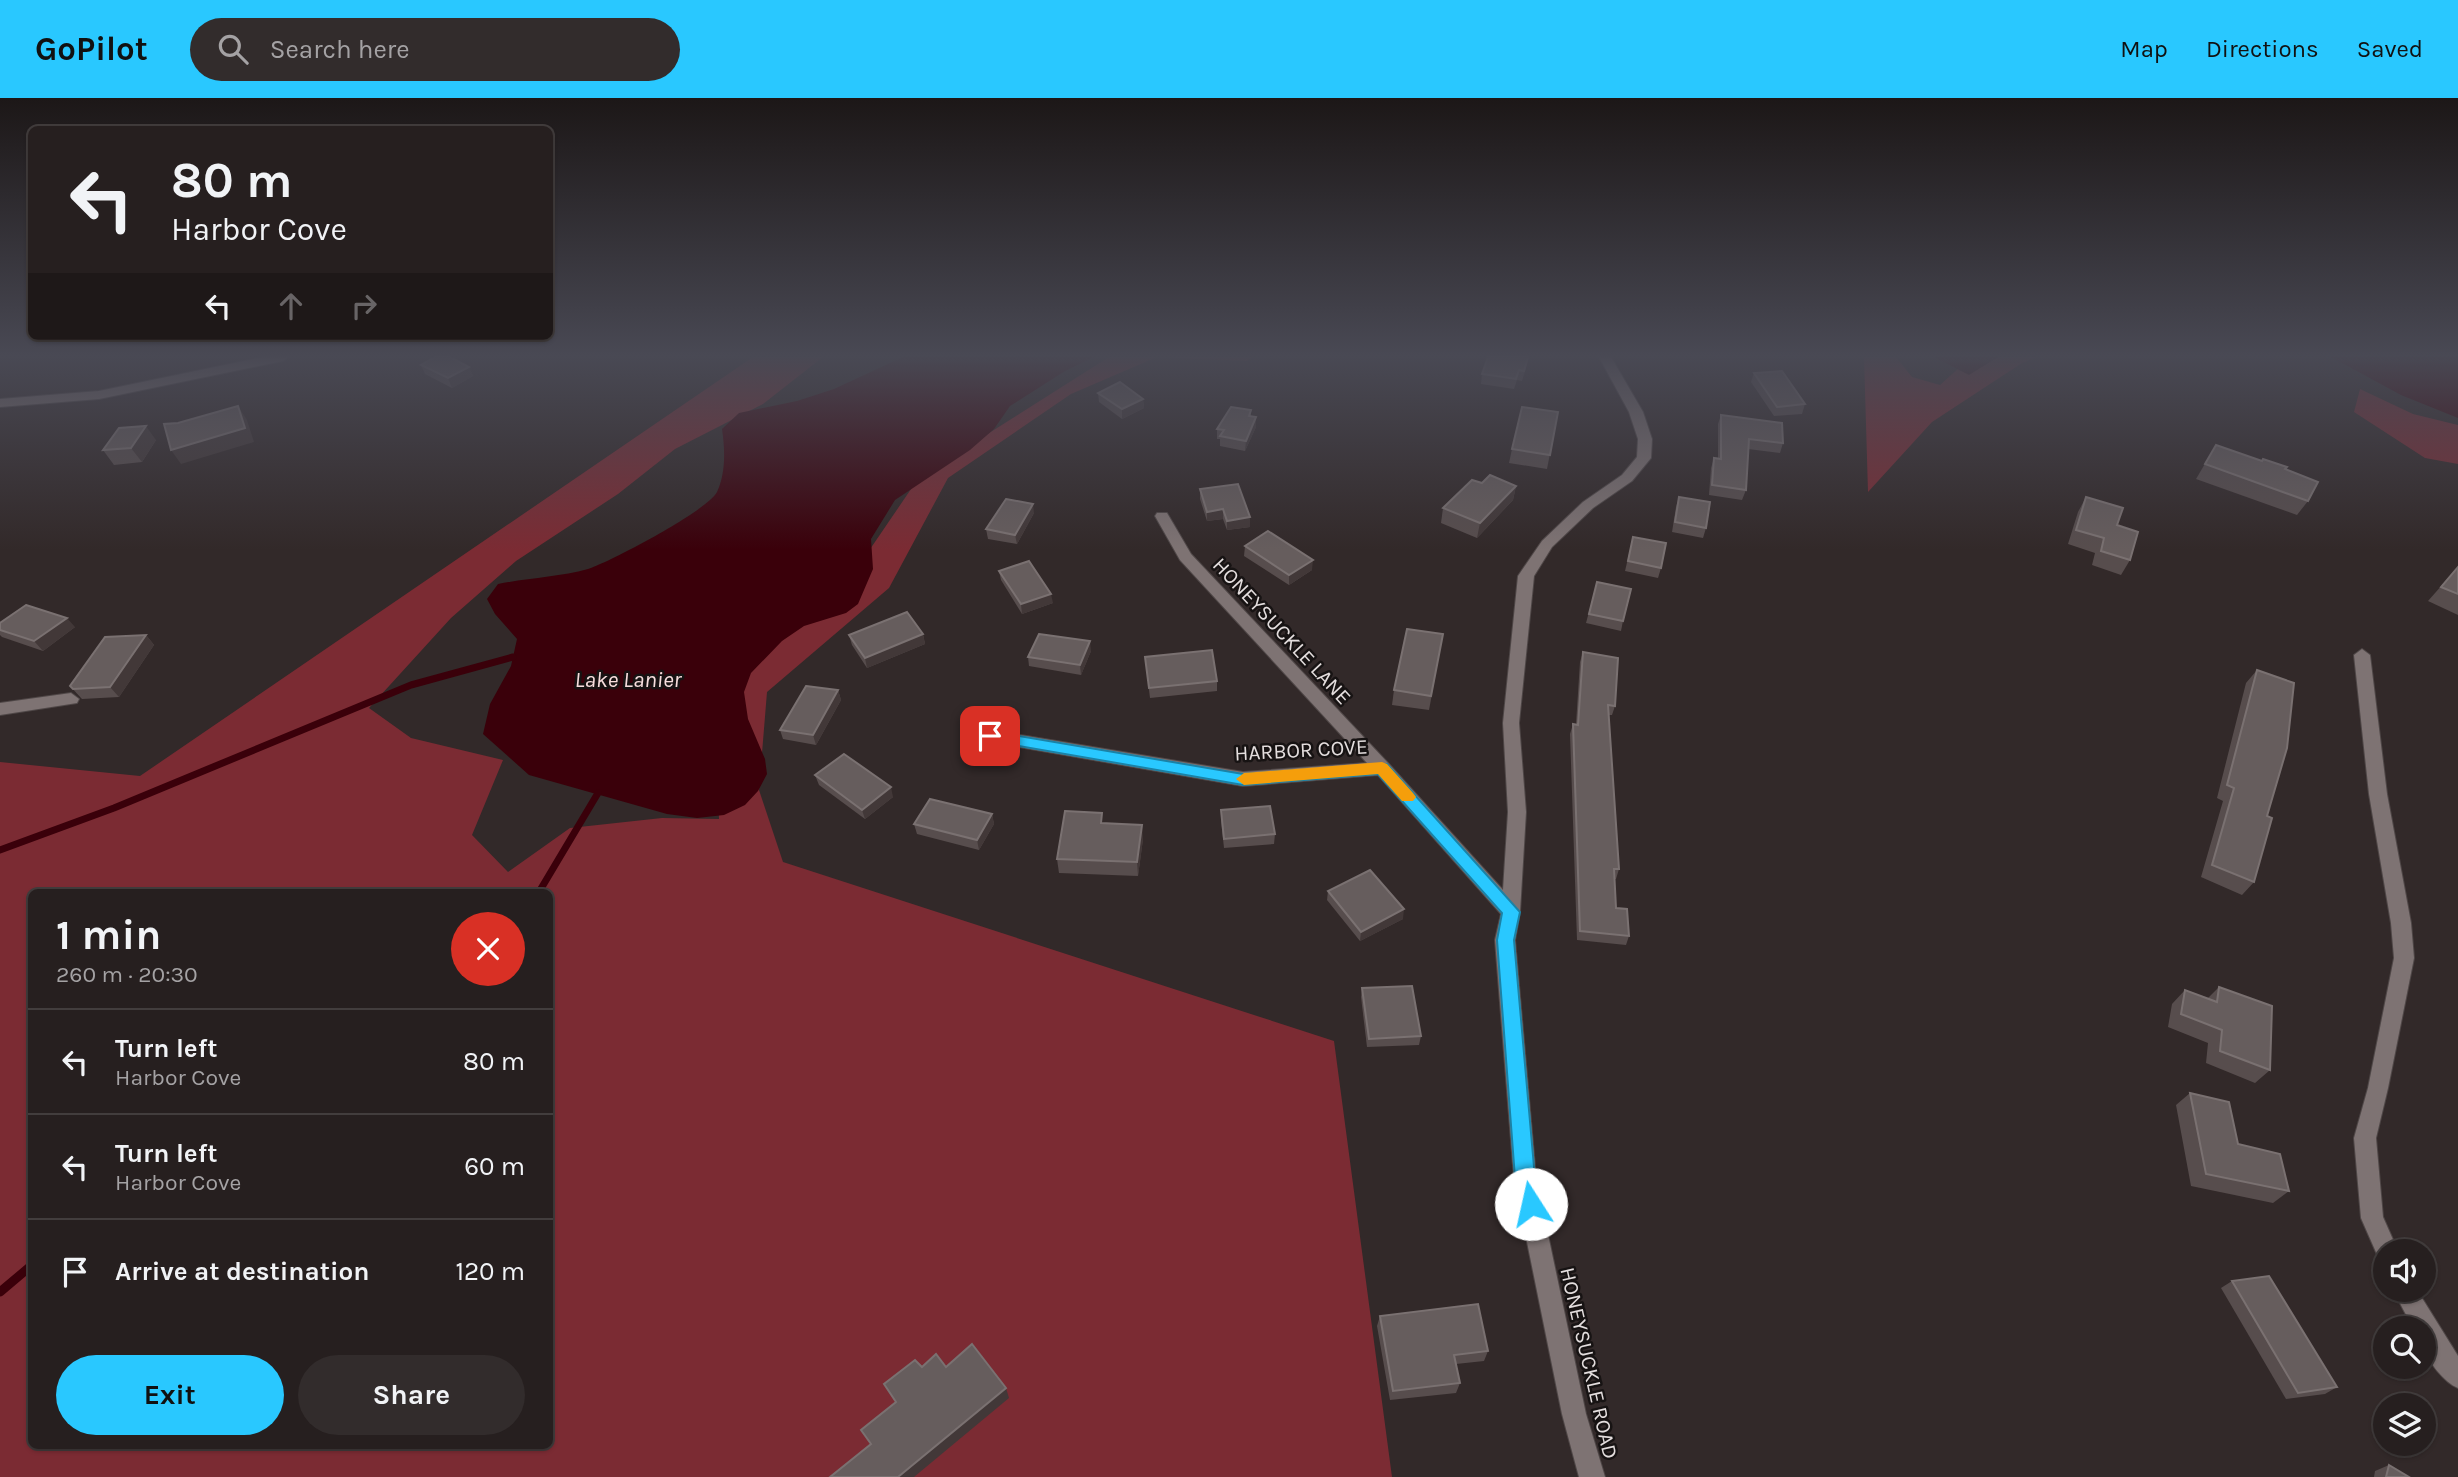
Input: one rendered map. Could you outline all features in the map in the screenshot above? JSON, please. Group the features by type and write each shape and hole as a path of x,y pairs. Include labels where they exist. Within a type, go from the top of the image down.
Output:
{"street":[{"name":"HONEYSUCKLE ROAD","path":"1592,1477 1574,1414 1525,1178 1505,940 1511,912 1517,813 1511,723 1526,576 1547,544 1588,505 1627,478 1644,458 1645,439 1639,421"},
{"name":"HONEYSUCKLE LANE","path":"1162,516 1185,557 1382,768"},
{"path":"2362,656 2378,794 2401,923 2404,958 2365,1138 2372,1218 2382,1239"},
{"path":"0,709 71,699"},
{"name":"HARBOR COVE","path":"990,736 1243,779 1382,768 1511,912"},
{"path":"2411,1302 2458,1377"}],"shaded area":[{"path":"659,421 729,421 675,449 618,494 516,561 451,618 369,708 411,738 503,760 472,835 508,872 570,828 662,818 719,819 716,729 767,629 832,605 924,470 1008,421 1031,421 948,478 889,588 767,692 759,790 783,862 1334,1041 1392,1477 0,1477 0,762 140,776"},
{"path":"1866,421 1933,421 1932,422 1868,492"},
{"path":"2368,421 2443,421 2458,425 2458,464 2425,458"}],"water":[{"name":"Lake Lanier","path":"730,421 999,421 970,450 895,500 871,539 873,569 858,604 846,613 804,626 782,641 751,673 744,692 748,719 765,759 767,774 758,791 745,805 724,815 697,818 667,814 529,775 483,734 490,704 511,666 517,639 495,614 487,599 498,584 588,569 657,535 696,511 717,492 722,477 722,429"}],"building":[{"path":"243,421 245,428 171,450 164,424"},
{"path":"1222,421 1254,421 1246,441 1220,436 1224,430 1217,429"},
{"path":"1519,421 1556,421 1550,455 1512,449"},
{"path":"1721,421 1782,423 1783,443 1749,439 1746,490 1712,485 1714,458 1721,459"},
{"path":"146,426 131,448 103,450 119,428"},
{"path":"2216,445 2287,467 2285,469 2318,482 2308,501 2205,464"},
{"path":"1490,475 1516,486 1480,523 1443,508 1472,480 1482,483"},
{"path":"1238,484 1250,517 1227,521 1223,509 1207,512 1200,489"},
{"path":"1679,497 1710,502 1706,528 1675,522"},
{"path":"2086,497 2123,508 2117,525 2138,532 2130,560 2101,551 2104,538 2076,530"},
{"path":"1006,499 1033,504 1015,535 986,529"},
{"path":"1268,531 1313,560 1289,575 1245,546"},
{"path":"1633,537 1666,543 1661,568 1628,561"},
{"path":"1029,561 1051,594 1021,604 999,571"},
{"path":"2458,567 2458,594 2441,587"},
{"path":"1597,582 1631,589 1623,621 1589,614"},
{"path":"26,605 67,618 34,641 0,630 0,623"},
{"path":"907,612 923,634 865,658 849,635"},
{"path":"1407,629 1443,634 1431,696 1394,690"},
{"path":"1039,634 1090,641 1080,665 1028,657"},
{"path":"146,635 110,687 73,689 70,686 105,637"},
{"path":"1212,650 1217,681 1149,688 1145,657"},
{"path":"1583,652 1618,658 1615,706 1608,705 1619,869 1614,869 1616,908 1627,909 1629,936 1580,931 1573,724 1578,725"},
{"path":"2257,670 2294,683 2287,748 2267,816 2272,818 2254,882 2212,865 2234,788 2227,785"},
{"path":"806,686 838,690 813,735 780,730"},
{"path":"844,754 891,787 862,810 815,775"},
{"path":"930,799 992,814 977,840 914,824"},
{"path":"1270,806 1275,834 1224,839 1221,810"},
{"path":"1065,811 1102,813 1101,823 1142,825 1137,862 1057,859"},
{"path":"1370,870 1404,909 1361,932 1328,891"},
{"path":"1412,986 1421,1036 1369,1039 1362,988"},
{"path":"2219,987 2272,1006 2270,1070 2220,1051 2222,1030 2181,1014 2185,990 2217,1002"},
{"path":"2190,1093 2229,1102 2238,1144 2280,1154 2289,1191 2206,1174"},
{"path":"2269,1276 2337,1387 2298,1393 2232,1281"},
{"path":"1478,1304 1488,1351 1454,1355 1460,1383 1393,1391 1380,1316"},
{"path":"972,1344 1006,1388 898,1477 830,1477 871,1444 861,1430 896,1402 884,1384 915,1360 922,1367 936,1354 946,1367"},
{"path":"2389,1465 2409,1477 2386,1477"}],"waterway":[{"path":"0,850 114,808 411,685 513,657"},
{"path":"541,889 598,793"},
{"path":"0,1292 28,1268"}],"slow traffic":[{"path":"1244,779 1382,768 1408,797"}],"route":[{"path":"990,736 1243,779 1382,768 1511,912 1505,940 1525,1178 1531,1204"}]}
